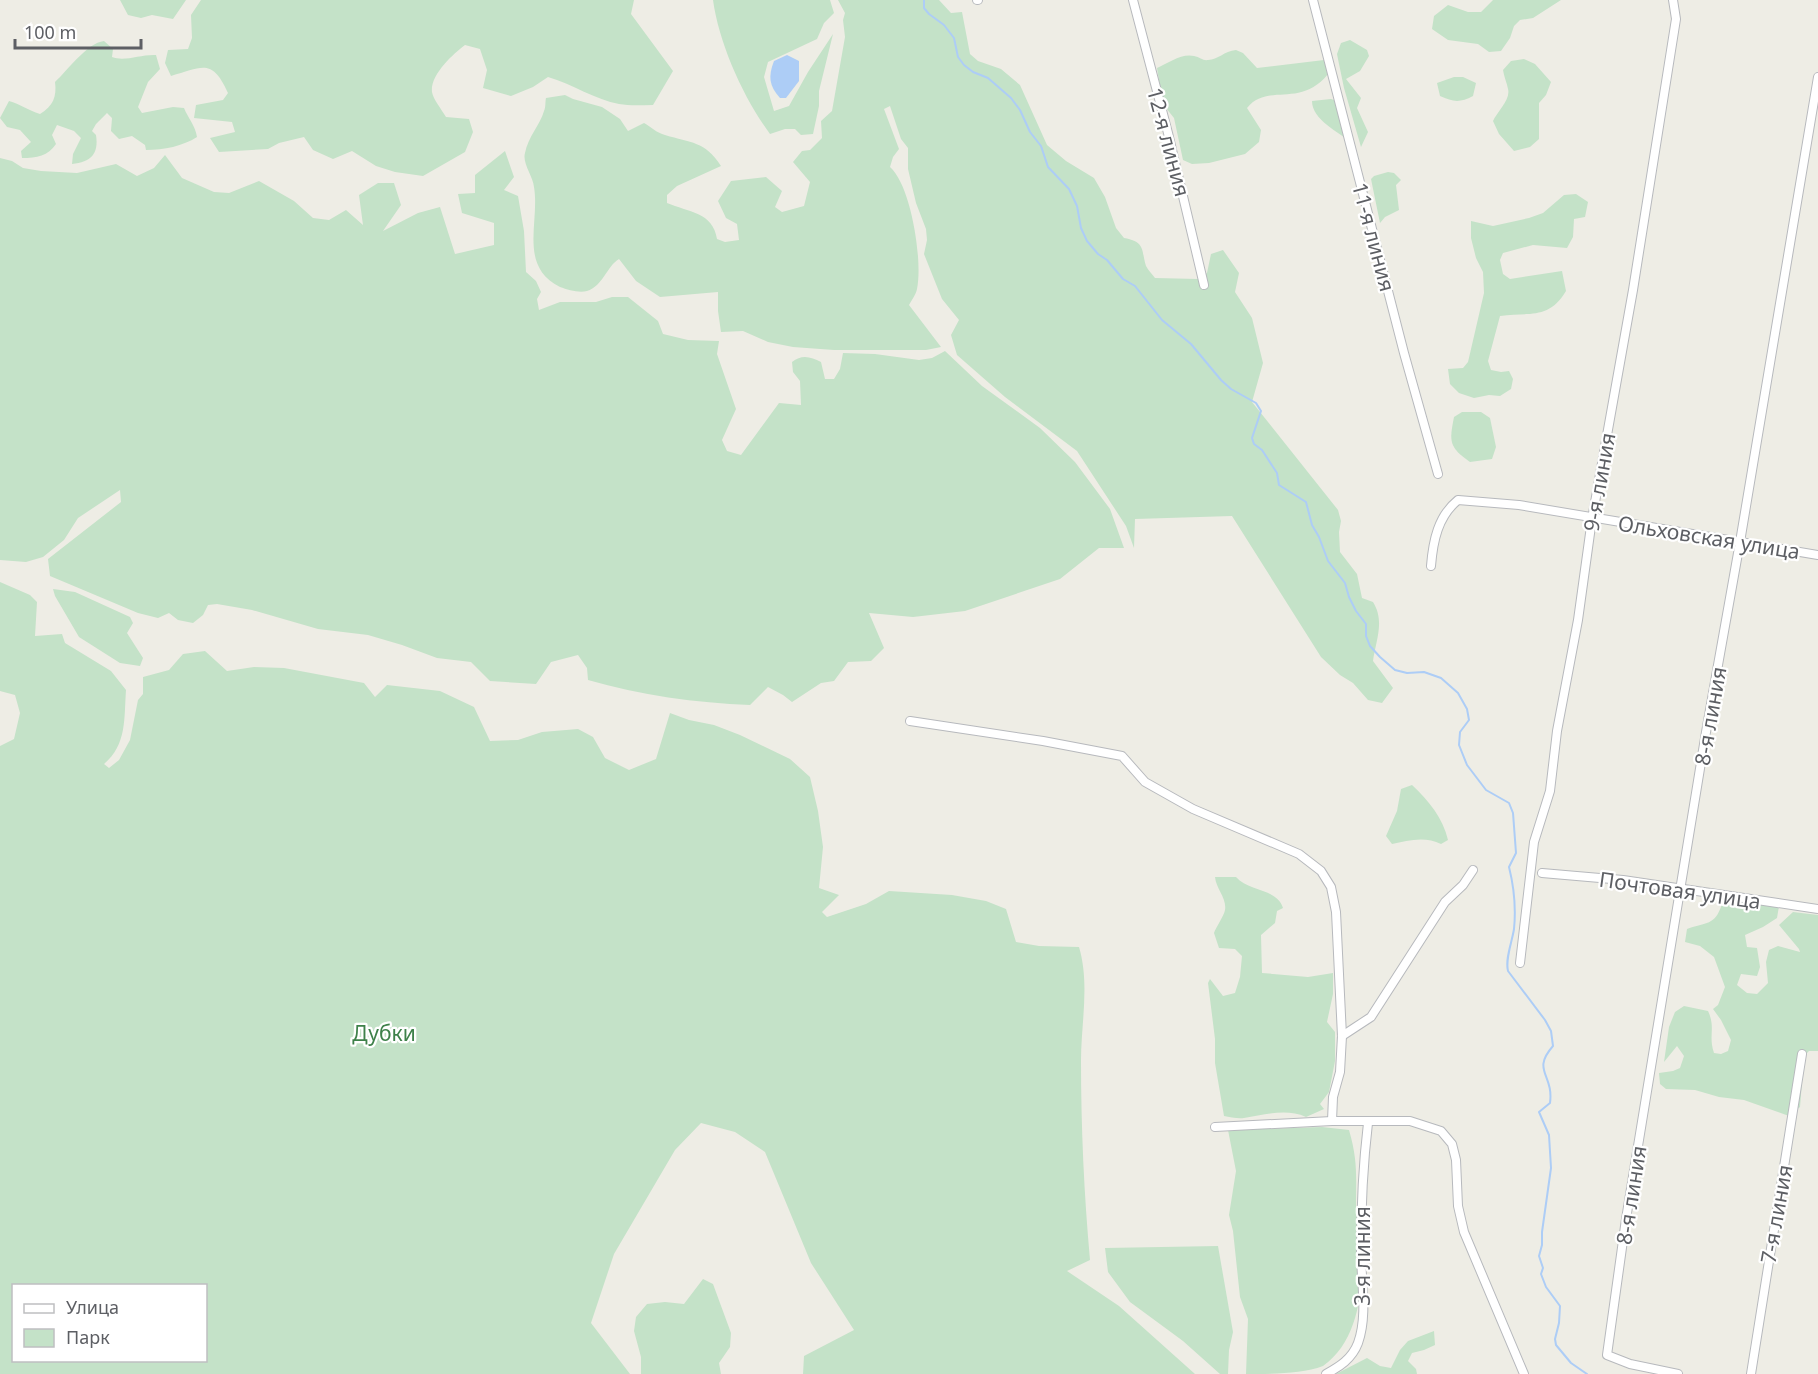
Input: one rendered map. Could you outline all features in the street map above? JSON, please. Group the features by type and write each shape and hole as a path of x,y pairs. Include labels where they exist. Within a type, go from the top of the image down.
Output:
{"street":[{"name":"12-я линия","path":"1133,0 1168,133 1204,285"},
{"name":"11-я линия","path":"1312,0 1438,474"},
{"name":"9-я линия","path":"1520,963 1534,842 1550,791 1557,731 1578,620 1592,519 1633,290 1676,19 1673,0"},
{"name":"8-я линия","path":"1678,1374 1630,1364 1607,1355 1626,1219 1706,732 1818,77"},
{"name":"Ольховская улица","path":"1431,566 1439,525 1450,506 1458,500 1519,505 1818,555"},
{"path":"910,722 1043,741 1122,756 1145,782 1193,809 1299,854 1321,871 1331,888 1336,912 1342,1036 1340,1072 1332,1097 1332,1121"},
{"path":"1342,1036 1371,1017 1445,902 1463,885 1473,870"},
{"name":"Почтовая улица","path":"1542,873 1623,880 1818,909"},
{"name":"7-я линия","path":"1751,1374 1802,1054"},
{"path":"1215,1127 1332,1121 1410,1121 1441,1131 1452,1144 1456,1160 1458,1206 1464,1232 1524,1374"},
{"name":"3-я линия","path":"1326,1374 1340,1367 1351,1356 1361,1334 1362,1191 1368,1122"}],"green space":[{"path":"120,0 186,0 173,19 152,15 141,18 128,15"},
{"path":"201,0 634,0 631,14 673,71 653,105 627,105 610,102 548,77 533,87 511,96 483,88 487,70 480,49 465,45 438,72 432,85 432,92 446,117 469,119 473,132 465,152 423,176 395,172 376,166 352,151 333,159 313,150 304,137 279,143 268,149 219,152 210,138 235,132 232,122 194,118 196,105 223,100 228,93 222,82 217,74 206,68 171,76 165,63 168,50 188,49 192,38 191,15"},
{"path":"713,0 830,0 834,13 824,23 817,39 768,62 764,77 774,111 789,106 833,34 819,91 819,106 813,134 801,135 795,129 785,129 770,134 742,88 734,70 721,35"},
{"path":"838,0 939,0 951,13 962,12 970,54 978,61 1001,69 1020,85 1047,145 1066,161 1094,178 1105,197 1116,228 1124,238 1139,244 1146,266 1155,278 1198,279 1207,273 1211,254 1223,250 1239,273 1235,292 1252,318 1263,363 1252,402 1338,510 1341,521 1340,552 1357,574 1362,598 1373,602 1377,609 1379,631 1373,661 1393,688 1382,703 1368,700 1353,683 1340,675 1321,657 1232,516 1135,519 1134,548 1126,526 1077,451 1005,397 957,355 951,335 959,320 942,299 924,254 927,240 926,229 916,203 908,169 908,148 901,139 890,106 884,109 899,149 890,167 904,190 917,243 917,289 909,305 941,347 926,350 834,350 793,347 768,342 743,331 721,332 718,292 660,297 636,281 619,259 597,285 587,291 563,288 547,278 539,267 535,255 534,187 524,157 545,109 546,98 565,95 602,107 620,119 628,131 644,123 662,134 703,147 721,166 677,186 667,195 667,203 705,218 715,230 717,239 725,242 739,240 737,224 726,218 718,201 731,181 766,177 782,191 775,207 782,212 804,206 810,182 793,162 802,151 810,150 822,138 821,121 832,111 845,37 843,20 845,13"},
{"path":"1493,0 1561,0 1533,18 1520,20 1514,26 1510,38 1501,51 1489,52 1478,44 1448,40 1432,29 1434,16 1448,5 1468,12 1481,12"},
{"path":"1350,40 1367,50 1369,56 1360,71 1346,79 1361,98 1357,108 1368,132 1361,147 1337,54 1341,43"},
{"path":"104,41 113,49 112,57 122,59 156,55 160,69 148,82 138,107 142,113 173,107 184,108 197,137 173,147 146,150 145,145 132,136 119,139 111,131 112,118 107,113 92,131 96,135 97,142 95,152 89,159 72,164 73,154 81,138 74,131 57,125 52,135 56,144 53,148 42,156 22,158 21,151 31,142 20,130 7,127 0,118 9,101 40,114 53,101 55,82 84,52"},
{"path":"1236,50 1243,53 1257,68 1324,60 1328,74 1306,90 1265,97 1255,101 1247,108 1261,130 1259,142 1245,154 1209,163 1192,164 1183,160 1174,118 1166,108 1161,93 1157,68 1189,55 1212,60"},
{"path":"1524,59 1535,64 1551,82 1546,95 1539,103 1539,139 1530,147 1514,151 1499,134 1493,121 1506,101 1508,93 1503,70 1511,61"},
{"path":"1454,77 1463,77 1476,83 1473,96 1456,101 1440,96 1437,83"},
{"path":"1331,99 1337,101 1352,143 1321,120 1313,108 1312,101"},
{"path":"505,151 514,177 504,190 518,196 524,231 526,272 536,281 541,292 537,299 539,310 560,302 596,302 612,297 628,297 658,321 663,334 688,340 719,341 717,354 736,409 722,440 727,451 741,455 779,403 801,405 800,381 793,372 792,362 796,359 806,357 821,362 825,379 834,379 840,369 843,353 875,354 919,360 932,358 945,351 982,386 1040,428 1075,462 1110,509 1124,548 1099,548 1060,579 965,611 913,617 869,613 884,648 871,661 848,662 834,681 821,683 792,702 768,687 750,705 668,697 588,680 587,668 578,655 551,662 536,684 490,681 471,662 437,658 368,635 318,629 252,610 217,604 208,605 203,615 193,623 178,620 169,613 158,618 138,613 50,576 48,559 121,502 120,490 78,518 64,540 43,557 26,562 0,560 0,158 12,161 23,168 77,173 116,164 137,176 154,168 165,155 182,178 214,192 229,193 259,181 294,201 313,218 329,220 346,210 363,225 359,195 378,183 394,183 401,205 383,231 418,213 440,207 455,254 494,245 494,223 462,213 458,194 475,193 475,175"},
{"path":"1388,172 1394,173 1401,180 1396,185 1399,210 1385,217 1380,223 1371,179"},
{"path":"1576,194 1588,202 1585,217 1574,219 1573,237 1567,248 1533,245 1503,253 1500,260 1503,274 1510,279 1562,271 1566,291 1553,307 1545,311 1500,316 1488,361 1491,370 1509,371 1513,379 1511,389 1500,396 1489,395 1474,398 1459,393 1450,384 1448,369 1463,368 1468,362 1484,293 1483,272 1476,258 1471,238 1471,221 1493,226 1529,218 1543,213 1564,195"},
{"path":"1462,412 1481,412 1490,418 1496,447 1492,459 1470,462 1454,448 1451,432 1454,417"},
{"name":"Дубки","path":"0,582 30,595 37,602 35,636 62,634 65,643 111,671 126,690 121,740 104,764 109,768 119,760 130,740 138,700 143,694 143,677 169,670 183,654 205,651 227,671 254,667 284,668 364,683 375,697 387,685 440,691 474,707 490,741 518,740 542,732 578,729 593,737 605,758 629,770 656,759 670,713 714,725 790,759 810,777 818,811 823,847 819,888 839,895 822,912 827,917 866,904 889,891 952,895 986,901 1006,909 1016,942 1039,946 1079,947 1084,975 1082,1111 1090,1260 1067,1271 1119,1306 1195,1374 803,1374 804,1356 854,1330 811,1263 765,1152 735,1132 701,1123 675,1150 614,1254 591,1323 630,1374 0,1374 0,746 14,739 20,713 15,695 0,691"},
{"path":"53,589 75,592 130,617 133,623 127,633 143,658 140,666 120,663 79,637"},
{"path":"1412,785 1430,804 1443,824 1448,840 1441,844 1423,839 1392,844 1386,836 1397,811 1401,789"},
{"path":"1215,877 1236,877 1248,885 1269,893 1280,902 1283,908 1277,911 1275,923 1261,935 1262,973 1308,977 1333,973 1333,994 1327,1022 1335,1032 1335,1061 1329,1092 1320,1104 1324,1109 1306,1117 1291,1113 1242,1118 1224,1116 1215,1063 1215,1039 1208,983 1210,979 1223,996 1235,993 1240,977 1242,956 1235,949 1219,948 1214,933 1225,906"},
{"path":"1733,898 1779,906 1777,918 1745,935 1747,947 1757,948 1760,967 1757,976 1741,974 1737,985 1747,993 1757,994 1768,983 1766,962 1769,950 1778,946 1800,952 1779,925 1793,912 1818,915 1818,1051 1809,1051 1799,1061 1802,1082 1800,1107 1789,1116 1744,1100 1719,1097 1695,1090 1666,1089 1660,1084 1659,1073 1680,1068 1684,1056 1677,1046 1664,1062 1669,1027 1675,1012 1684,1006 1708,1011 1714,1053 1721,1054 1728,1051 1731,1040 1713,1009 1718,1005 1725,987 1714,957 1700,946 1685,942 1687,929 1713,920 1722,904"},
{"path":"1322,1127 1349,1130 1354,1151 1361,1276 1355,1319 1343,1346 1323,1366 1296,1372 1246,1374 1248,1319 1240,1297 1233,1231 1229,1215 1236,1171 1228,1130"},
{"path":"1218,1246 1233,1332 1229,1350 1228,1374 1220,1374 1183,1341 1130,1302 1108,1272 1105,1248"},
{"path":"703,1279 713,1284 731,1333 730,1347 719,1363 721,1374 641,1374 641,1357 634,1331 636,1317 647,1304 665,1302 684,1304"},
{"path":"1434,1331 1435,1345 1412,1353 1408,1361 1416,1369 1417,1374 1336,1374 1367,1358 1380,1366 1391,1368 1400,1350 1408,1341"}],"water":[{"path":"787,55 799,61 799,81 786,98 780,98 772,85 771,71 774,61"}],"waterway":[{"path":"924,0 924,8 944,25 954,38 958,57 964,65 973,72 988,78 1011,98 1020,110 1030,132 1041,146 1048,167 1069,189 1077,206 1081,228 1087,241 1123,279 1135,286 1162,320 1191,344 1221,380 1231,389 1256,403 1261,411 1252,438 1254,444 1262,450 1277,473 1279,485 1306,502 1312,525 1328,561 1345,583 1356,611 1366,624 1366,636 1370,646 1395,670 1407,673 1424,672 1441,678 1458,693 1467,709 1469,720 1460,732 1459,745 1467,765 1486,790 1509,803 1513,813 1516,853 1509,867 1515,921 1508,956 1508,971 1545,1020 1551,1031 1553,1046 1547,1054 1543,1067 1549,1085 1550,1103 1539,1112 1549,1135 1551,1168 1539,1256 1543,1268 1541,1274 1546,1287 1560,1306 1556,1345 1571,1363 1587,1374"}]}
